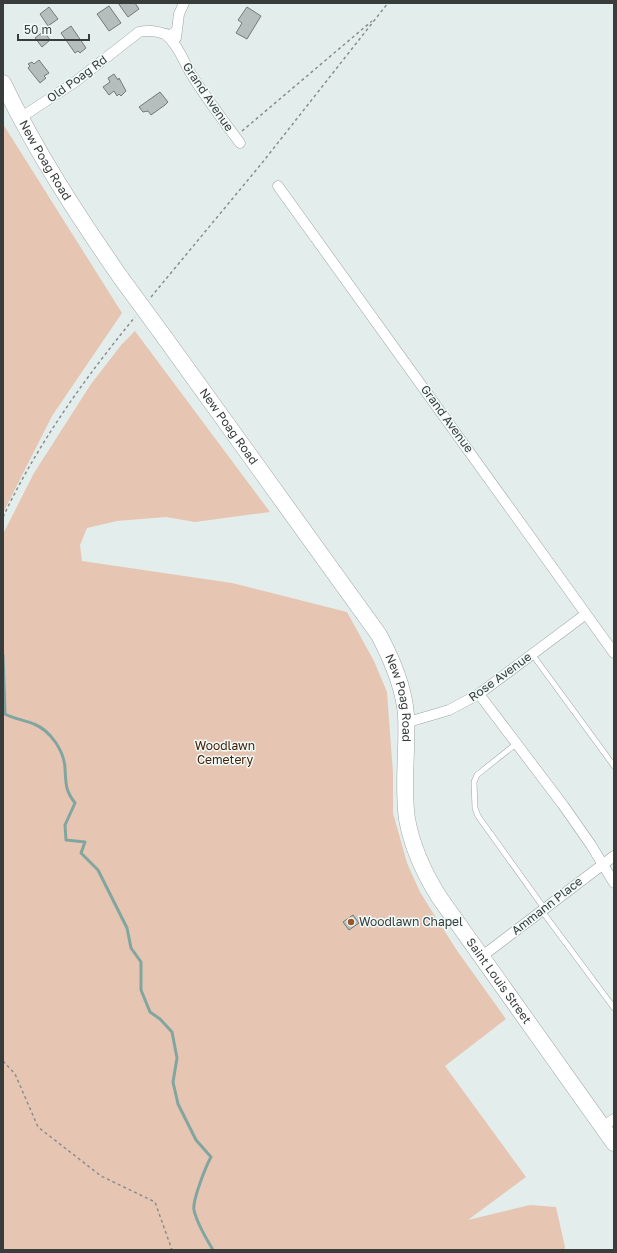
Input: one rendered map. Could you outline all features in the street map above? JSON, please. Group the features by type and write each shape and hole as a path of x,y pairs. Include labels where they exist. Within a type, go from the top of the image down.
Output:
{"main road":[{"name":"New Poag Road","path":"3,83 20,118 70,202 121,278 379,635 396,671 402,694 405,723 405,785"},
{"name":"Saint Louis Street","path":"405,785 407,818 418,857 438,897 481,957 608,1123 614,1143"}],"street":[{"path":"176,31 179,14 184,3"},
{"name":"Old Poag Rd","path":"20,118 75,82 132,36 148,30 171,35 176,31"},
{"name":"Grand Avenue","path":"176,31 179,50"},
{"name":"Grand Avenue","path":"165,34 173,40 194,80 240,143"},
{"name":"Grand Avenue","path":"278,186 614,653"},
{"name":"Rose Avenue","path":"405,723 449,710 479,694 586,614"},
{"path":"479,694 563,804 614,883"},
{"name":"Ammann Place","path":"481,957 614,856"}],"lane":[{"path":"532,654 614,766"},
{"path":"517,743 477,775 474,782 475,808 484,825 614,1008"}],"path":[{"path":"148,300 216,216 262,163 388,3"},
{"path":"233,134 244,131 254,123 376,18"},
{"path":"3,517 63,412 95,366 139,312"},
{"path":"3,1061 15,1074 38,1127 101,1176 155,1202 172,1250"}],"green space":[{"path":"3,124 122,313 52,416 3,513"},
{"name":"Woodlawn Cemetery","path":"135,331 270,512 195,522 166,517 117,521 87,528 80,545 82,561 232,583 347,612 374,661 387,692 393,773 393,813 407,863 420,892 433,913 458,952 506,1019 445,1066 526,1177 468,1220 530,1205 556,1207 565,1247 564,1250 3,1250 3,534 34,473 91,384 122,344"}],"building":[{"path":"118,3 135,3 139,9 128,17"},
{"path":"109,6 121,23 109,31 97,14"},
{"path":"49,7 58,19 48,26 40,14"},
{"path":"247,7 261,16 247,39 236,33 242,23 238,20"},
{"path":"71,26 86,48 80,53 78,51 75,53 61,33"},
{"path":"44,31 50,40 42,47 35,38"},
{"path":"39,60 49,73 44,76 46,78 40,83 28,68 30,66 28,64 32,62 34,64"},
{"path":"114,74 118,80 119,78 126,91 121,96 119,94 117,96 114,91 109,95 103,87 110,82 108,78"},
{"path":"160,92 168,102 151,115 148,111 143,112 139,107"},
{"name":"Woodlawn Chapel","path":"353,915 359,923 349,930 343,922"}],"waterway":[{"path":"3,655 5,714 40,727 56,742 64,762 68,790 75,803 65,825 66,840 85,842 81,853 98,870 127,928 131,948 141,962 141,990 150,1012 160,1019 172,1032 177,1058 173,1082 178,1104 196,1140 211,1157 197,1192 194,1210 199,1226 213,1250"}],"place":[{"name":"Woodlawn Chapel","path":"351,922"}]}
